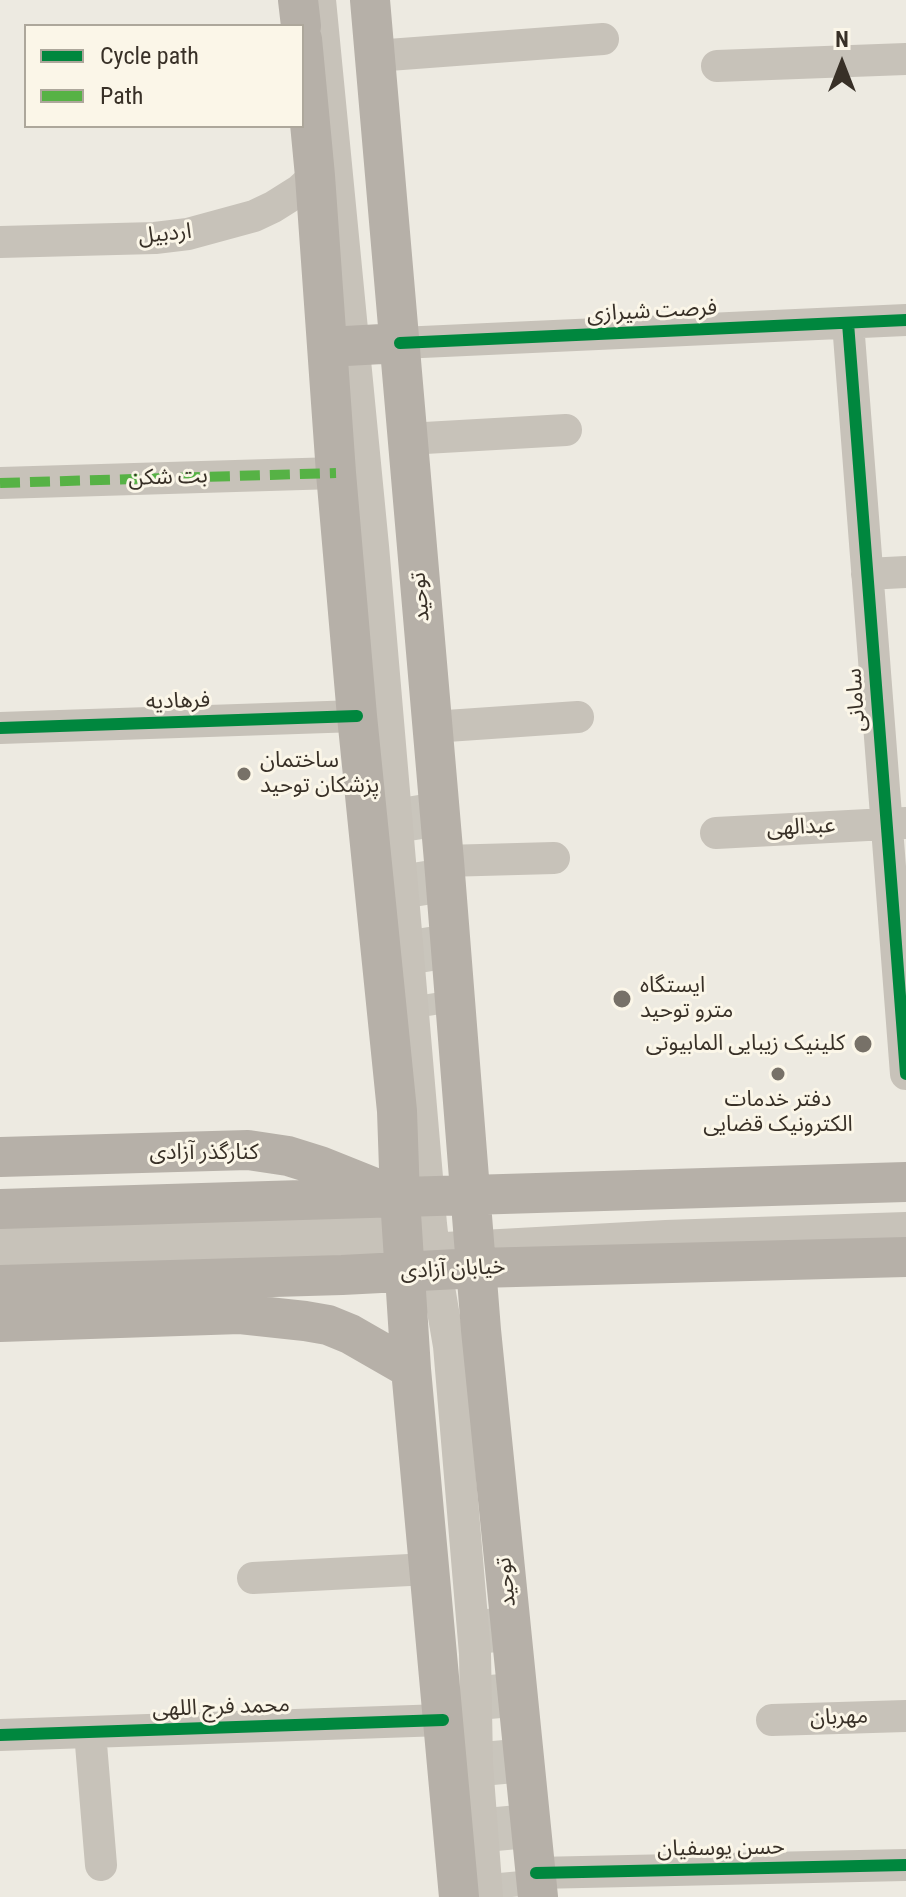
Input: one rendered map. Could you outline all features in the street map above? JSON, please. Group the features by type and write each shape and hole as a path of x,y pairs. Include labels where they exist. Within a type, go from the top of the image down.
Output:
{"main road":[{"path":"298,0 301,24"},
{"name":"توحید","path":"370,0 375,56 363,345 336,473 357,716 397,1111 439,1234 481,1330 537,1885"},
{"name":"توحید","path":"304,60 315,176 363,345 407,439 444,861 439,1234 411,1369 459,1897"},
{"name":"کنارگذر آزادی","path":"0,1157 248,1150 288,1156 320,1166 439,1234"},
{"name":"خیابان آزادی","path":"0,1285 327,1276 439,1234 906,1182"},
{"name":"خیابان آزادی","path":"0,1209 906,1257"},
{"path":"240,1314 439,1234"},
{"path":"0,1322 240,1314 328,1325 411,1369"}],"street":[{"path":"320,0 363,345"},
{"path":"340,0 373,546 505,1897"},
{"path":"375,56 603,39"},
{"path":"717,66 906,59"},
{"name":"اردبیل","path":"0,242 155,238 188,234 254,216 300,190 315,176"},
{"name":"فرصت شیرازی","path":"363,345 906,320"},
{"name":"سامانی","path":"848,323 867,574 896,823 906,1074"},
{"path":"407,439 566,430"},
{"name":"بت شکن","path":"0,483 336,473"},
{"path":"867,574 906,572"},
{"name":"فرهادیه","path":"0,728 357,716"},
{"path":"432,727 578,717"},
{"name":"عبدالهی","path":"716,833 896,823"},
{"path":"444,861 554,858"},
{"path":"0,1262 335,1254 439,1234 906,1212"},
{"path":"0,1239 439,1234 666,1236 906,1228"},
{"path":"439,1234 474,1638 477,1764 487,1897"},
{"path":"253,1578 429,1569"},
{"name":"مهربان","path":"772,1720 906,1716"},
{"name":"محمد فرج اللهی","path":"0,1735 443,1720"},
{"path":"90,1732 101,1865"},
{"name":"حسن یوسفیان","path":"537,1885 906,1865"}],"tunnel":[{"path":"406,797 441,1014"},
{"path":"486,1609 512,1897"}],"marked path":[{"path":"0,483 336,473"}],"cycle path":[{"path":"400,343 906,320"},
{"path":"848,323 906,1074"},
{"path":"0,728 357,716"},
{"path":"0,1735 443,1720"},
{"path":"536,1873 906,1865"}],"place":[{"name":"ساختمان پزشکان توحید","path":"244,774"},
{"name":"ایستگاه مترو توحید","path":"622,999"},
{"name":"کلینیک زیبایی المابیوتی","path":"863,1044"},
{"name":"دفتر خدمات الکترونیک قضایی","path":"778,1074"}]}
